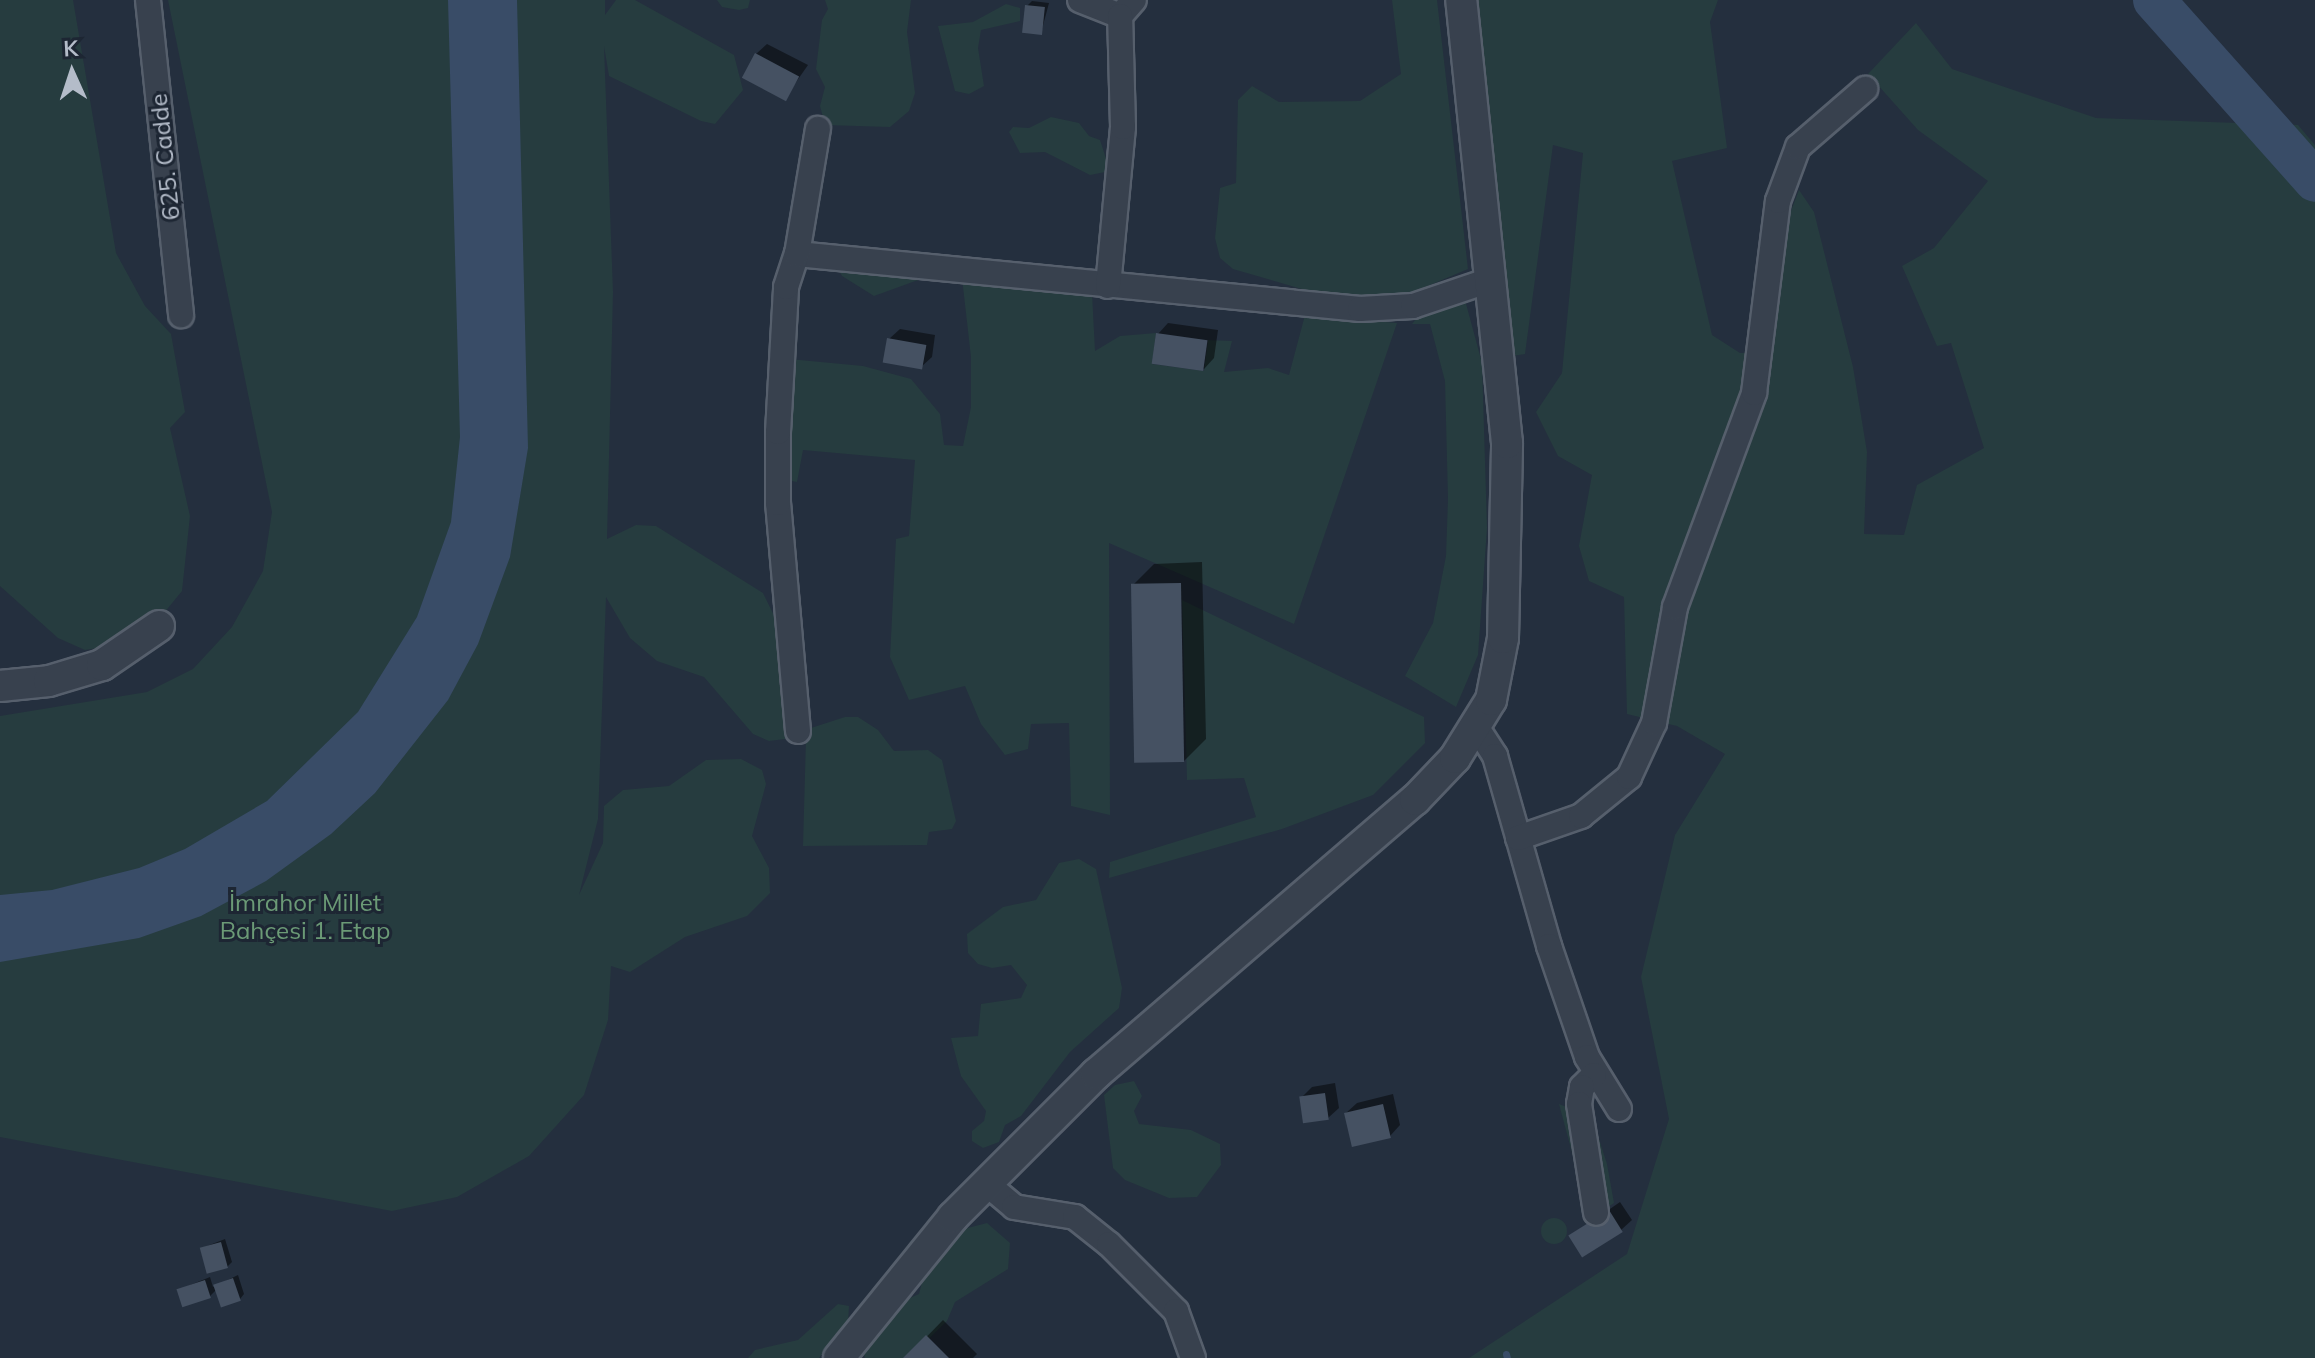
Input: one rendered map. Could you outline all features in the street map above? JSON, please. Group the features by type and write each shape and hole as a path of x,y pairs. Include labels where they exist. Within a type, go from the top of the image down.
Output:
{"street":[{"name":"625. Cadde","path":"148,0 181,315"},
{"path":"1080,0 1127,8 1123,127 1108,286"},
{"path":"839,1358 953,1217 1096,1074 1415,800 1455,758 1491,700 1503,638 1509,535 1493,279 1461,0"},
{"path":"1518,838 1581,816 1629,777 1654,723 1675,607 1754,393 1778,201 1798,147 1865,89"},
{"path":"798,731 778,432 783,313 797,254 818,129"},
{"path":"797,254 1108,286 1388,309 1493,279"},
{"path":"0,686 75,675 125,653 159,626"},
{"path":"1475,725 1495,756 1549,946 1594,1075 1607,1083 1619,1109"},
{"path":"1594,1075 1582,1087 1579,1104 1596,1213"},
{"path":"987,1184 1014,1207 1075,1217 1109,1244 1176,1311 1193,1358"}],"green space":[{"path":"0,0 73,0 116,253 145,306 171,334 185,412 170,428 190,516 182,591 159,619 110,646 85,650 58,638 0,586"},
{"name":"İmrahor Millet Bahçesi 1. Etap","path":"168,0 605,0 605,15 616,0 635,0 734,55 743,90 715,124 701,121 609,76 604,46 613,292 607,539 636,525 656,526 763,593 783,634 788,666 785,739 769,741 753,734 704,677 657,661 630,638 606,597 598,819 579,895 603,843 604,806 623,790 669,786 706,760 741,759 762,770 766,784 752,836 769,868 770,893 747,916 685,937 630,972 611,966 608,1020 584,1095 529,1156 457,1197 392,1211 0,1137 0,716 147,692 193,669 232,627 263,571 272,512"},
{"path":"717,0 750,0 748,8 739,10 722,7"},
{"path":"825,0 911,0 907,32 915,93 909,111 890,127 825,125 820,106 825,87 816,69 822,20 828,9"},
{"path":"1392,0 1437,0 1468,269 1392,301 1336,299 1233,269 1220,258 1215,238 1220,188 1236,183 1238,100 1252,86 1279,102 1360,101 1401,74"},
{"path":"1470,0 1718,0 1710,22 1727,148 1672,161 1712,335 1740,353 1772,353 1789,216 1799,190 1814,212 1853,367 1867,452 1864,534 1904,535 1917,485 1984,448 1951,343 1937,346 1902,266 1934,248 1988,181 1918,130 1868,74 1916,23 1952,69 2096,118 2298,125 2315,145 2315,1358 1469,1358 1627,1254 1669,1119 1641,977 1675,835 1725,754 1677,726 1627,714 1624,597 1589,581 1579,546 1592,475 1558,456 1536,412 1562,373 1583,153 1553,145 1525,354 1512,356"},
{"path":"1006,4 1020,8 1020,21 981,30 978,48 984,86 969,94 955,91 938,26 973,22"},
{"path":"1051,117 1079,123 1089,136 1100,140 1110,171 1090,175 1045,152 1020,153 1009,132 1013,127 1029,128"},
{"path":"855,247 875,250 932,275 874,296 842,276 835,264 840,253"},
{"path":"962,278 1092,293 1095,351 1120,336 1156,333 1152,364 1204,371 1208,340 1232,341 1224,372 1268,368 1289,375 1305,315 1397,323 1294,624 1109,543 1110,815 1071,806 1069,723 1031,724 1028,749 1005,755 981,724 965,686 909,700 890,657 896,539 909,536 915,460 803,450 797,482 787,480 789,359 863,366 911,379 940,414 944,445 963,446 971,407 971,357"},
{"path":"1465,300 1482,363 1487,528 1478,655 1456,707 1405,676 1433,623 1446,556 1448,499 1445,381 1430,324 1412,324 1420,314"},
{"path":"1182,600 1424,717 1425,743 1373,795 1282,829 1109,878 1110,862 1256,817 1244,778 1187,780"},
{"path":"845,717 858,717 878,730 894,751 928,750 942,760 956,821 952,829 929,832 927,845 803,846 806,738 811,728"},
{"path":"1079,859 1096,869 1122,988 1119,1008 1070,1052 1021,1116 1005,1125 999,1142 983,1148 972,1141 972,1131 984,1121 986,1111 961,1076 951,1038 978,1036 981,1004 1021,998 1027,985 1011,965 992,968 978,964 968,953 967,934 1003,907 1036,900 1059,863"},
{"path":"1134,1081 1142,1096 1134,1111 1139,1124 1191,1130 1220,1144 1221,1165 1197,1197 1169,1198 1125,1180 1113,1168 1104,1095 1115,1085"},
{"path":"1559,1104 1592,1117 1607,1164 1614,1203 1608,1207 1587,1197 1581,1186"},
{"path":"1554,1218 1563,1222 1567,1231 1563,1240 1554,1244 1545,1240 1541,1231 1545,1222"},
{"path":"987,1223 1010,1243 1008,1269 955,1302 947,1321 909,1358 865,1358 860,1341 890,1307 919,1294 926,1267 956,1231"},
{"path":"838,1304 849,1306 848,1323 819,1358 748,1358 755,1350 798,1340"}],"water":[{"path":"448,0 517,0 528,448 510,557 478,644 448,700 375,793 331,834 266,881 201,916 139,938 0,962 0,895 52,890 139,868 185,849 267,801 358,712 417,617 451,522 460,437"}],"building":[{"path":"1025,5 1045,7 1042,35 1022,33"},
{"path":"755,53 799,76 786,101 742,78"},
{"path":"1156,333 1207,340 1203,371 1152,364"},
{"path":"887,338 926,345 922,370 883,363"},
{"path":"1181,583 1184,762 1134,763 1131,584"},
{"path":"1325,1093 1329,1120 1303,1123 1299,1097"},
{"path":"1383,1104 1391,1138 1352,1147 1344,1113"},
{"path":"1609,1210 1623,1232 1582,1257 1568,1235"},
{"path":"221,1242 228,1268 207,1274 200,1248"},
{"path":"233,1278 241,1301 221,1308 213,1285"},
{"path":"205,1280 211,1298 182,1307 176,1289"},
{"path":"926,1335 949,1358 903,1358"}],"waterway":[{"path":"2154,0 2315,181"},
{"path":"1506,1354 1507,1358"}]}
